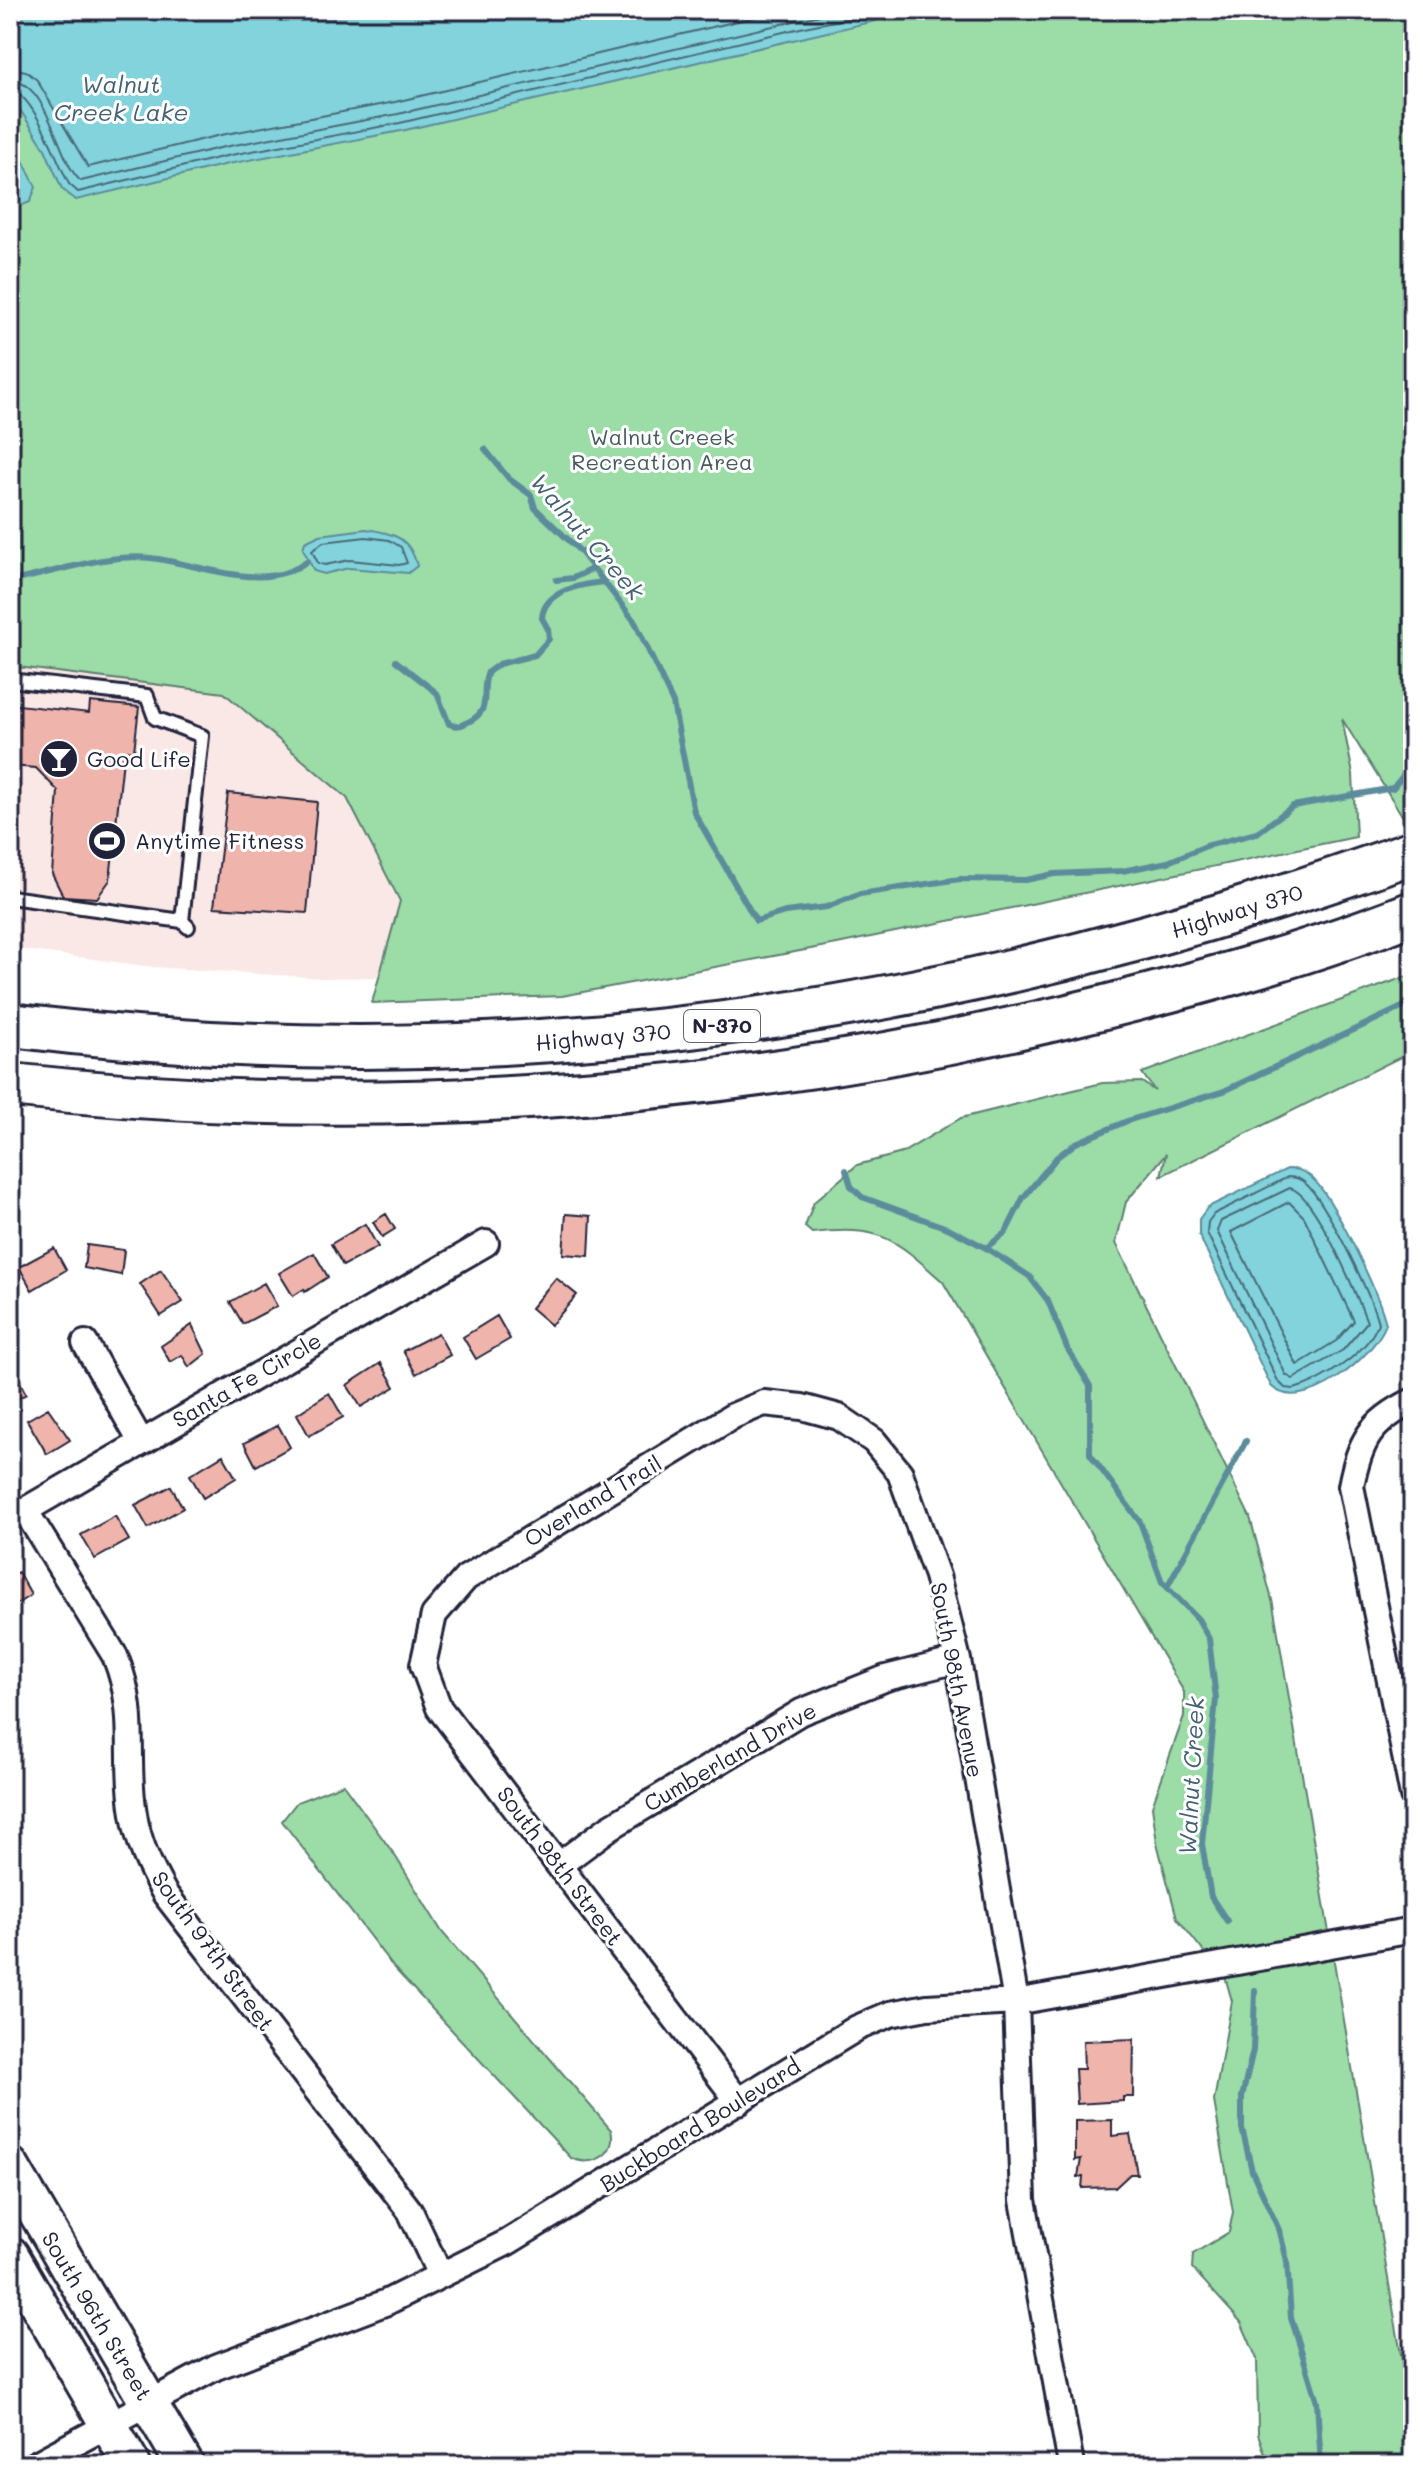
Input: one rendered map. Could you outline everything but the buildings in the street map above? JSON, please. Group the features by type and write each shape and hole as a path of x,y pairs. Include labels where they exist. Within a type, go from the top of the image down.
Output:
{"highway":[{"name":"Highway 370","path":"10,1025 133,1040 425,1047 521,1044 719,1026 878,1000 1095,953 1225,916 1413,852"},
{"name":"N-370","path":"10,1085 159,1097 418,1102 518,1100 718,1081 847,1063 1026,1027 1158,994 1333,941 1410,910"},
{"path":"10,1048 133,1040"}],"main road":[{"name":"South 96th Street","path":"10,2166 185,2465"},
{"name":"South 96th Street","path":"10,2255 132,2465"}],"street":[{"name":"Santa Fe Circle","path":"18,1515 486,1243"},
{"path":"85,1343 141,1442"},
{"path":"1412,1781 1351,1486 1357,1456 1370,1431 1389,1414 1413,1401"},
{"name":"Overland Trail","path":"434,1615 466,1578 733,1416 764,1403"},
{"name":"South 98th Avenue","path":"764,1403 802,1407 839,1417 874,1441 900,1473 937,1576 958,1660 1016,2002 1023,2200 1071,2465"},
{"name":"South 97th Street","path":"18,1515 115,1656 124,1677 129,1697 133,1811 153,1872 165,1894 396,2190 410,2211 440,2275"},
{"name":"South 98th Street","path":"434,1615 423,1665 439,1708 739,2102"},
{"name":"Cumberland Drive","path":"559,1865 609,1828 801,1712 886,1678 958,1660"},
{"name":"Buckboard Boulevard","path":"34,2465 216,2367 337,2323 508,2242 857,2028 890,2014 927,2007 1016,2002 1413,1930"}],"lane":[{"path":"10,680 147,696 155,718 202,736 185,924 10,897"}],"shaded area":[{"path":"10,631 225,652 499,975 324,978 153,967 10,948"}],"green space":[{"name":"Walnut Creek Recreation Area","path":"10,10 1413,10 1413,811 1403,817 1342,719 1353,774 1356,837 837,944 562,996 372,1003 400,901 347,798 224,693 10,666"},
{"path":"1413,974 1413,1051 1161,1176 1166,1154 1126,1202 1116,1243 1250,1517 1273,1604 1413,2425 1413,2465 1269,2465 1258,2434 1257,2359 1241,2322 1192,2268 1193,2254 1229,2232 1233,2212 1214,2101 1232,2001 1226,1980 1177,1918 1157,1843 1152,1806 1184,1716 1184,1692 943,1282 912,1255 885,1238 855,1231 812,1233 805,1227 814,1202 857,1165 902,1153 961,1118 1102,1083 1142,1082 1155,1091 1142,1073"},
{"path":"343,1784 394,1854 442,1932 611,2130 611,2146 601,2157 587,2161 571,2158 394,1968 282,1821 297,1802"}],"water":[{"name":"Walnut Creek Lake","path":"10,10 922,10 401,131 228,164 76,200 62,189 45,149 10,94"},
{"name":"Walnut Creek Lake","path":"10,134 36,187 30,202 10,210"},
{"path":"366,529 399,538 410,549 417,566 408,573 349,568 324,574 314,571 303,549 305,542 320,535"},
{"path":"1287,1169 1300,1170 1308,1175 1331,1204 1365,1269 1386,1324 1379,1337 1353,1366 1318,1389 1300,1394 1284,1394 1271,1386 1199,1235 1199,1219 1208,1207"}],"waterway":[{"path":"485,449 509,479 531,495 535,508 581,552 635,622 673,703 694,812 756,921 785,912 827,907 860,894 960,879 1026,880 1054,874 1122,871 1168,862 1206,846 1257,833 1293,806 1393,788 1413,763"},
{"path":"12,581 116,558 151,558 252,576 272,576 290,571 307,561"},
{"path":"556,580 573,578 594,568"},
{"path":"396,661 437,693 449,724 463,724 481,712 488,672 499,664 535,655 549,639 542,618 549,601 566,590 605,582"},
{"path":"986,1248 1006,1232 1023,1198 1057,1157 1076,1143 1127,1121 1224,1091 1413,1002"},
{"name":"Walnut Creek","path":"846,1170 851,1186 862,1197 950,1229 986,1248 1029,1276 1048,1301 1067,1348 1090,1386 1090,1454 1140,1522 1162,1582 1198,1619 1209,1639 1216,1699 1202,1844 1211,1897 1227,1921"},
{"path":"1167,1587 1246,1441"},
{"name":"Walnut Creek","path":"1255,1990 1253,2050 1242,2097 1242,2128 1252,2171 1280,2232 1287,2261 1291,2317 1317,2402 1321,2465"}],"place":[{"name":"Good Life","path":"59,759"},
{"name":"Anytime Fitness","path":"107,841"}]}
